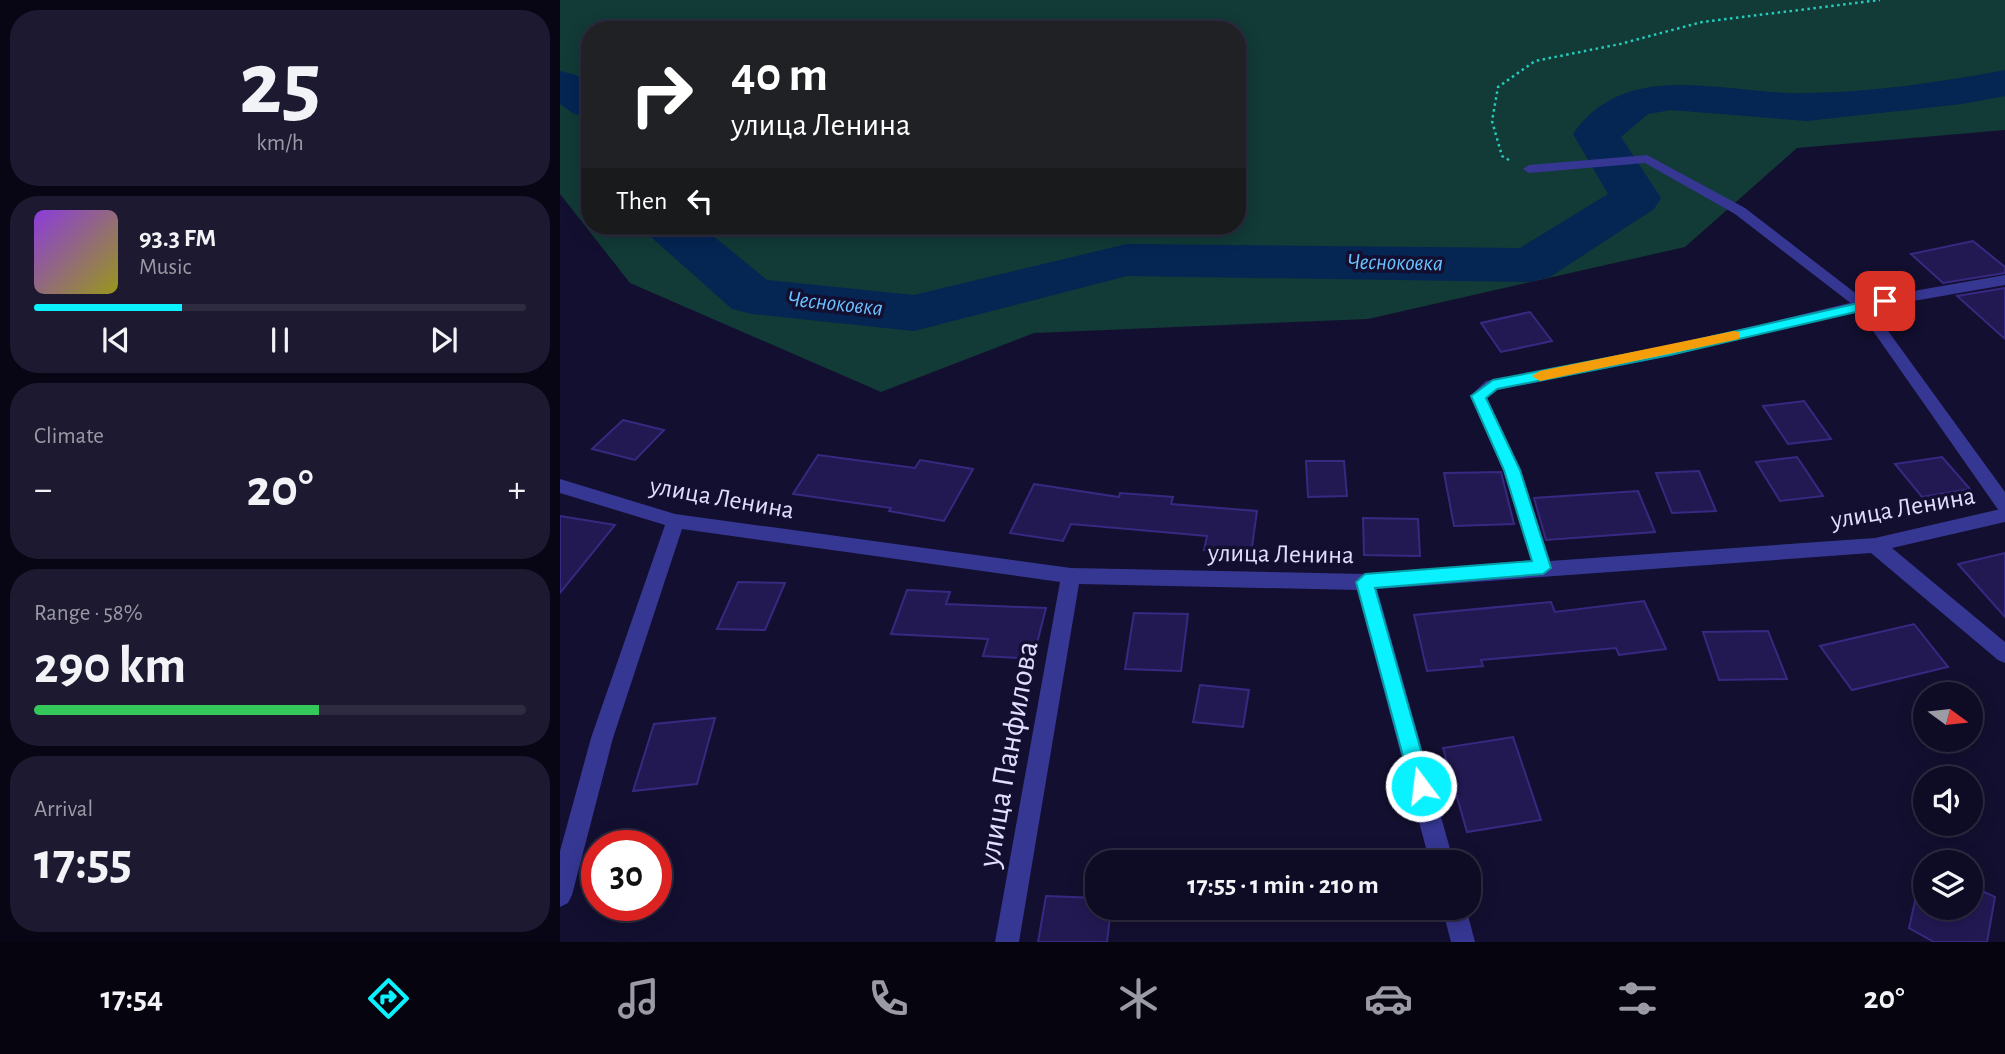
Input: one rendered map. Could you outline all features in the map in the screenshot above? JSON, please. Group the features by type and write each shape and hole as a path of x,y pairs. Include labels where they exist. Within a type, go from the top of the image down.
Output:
{"street":[{"path":"1529,169 1647,159 1740,211 1862,305 2005,506"},
{"path":"1543,568 1512,470 1478,396 1493,385 1670,351 1862,305 2005,280"},
{"name":"улица Ленина","path":"560,486 675,521 1071,576 1365,582 1875,545 2005,515"},
{"path":"560,895 602,738 675,521"},
{"path":"1875,545 2005,654"},
{"name":"улица Панфилова","path":"1007,942 1071,576"},
{"path":"1365,582 1438,850"},
{"path":"1457,920 1463,942"}],"path":[{"path":"1529,169 1502,156 1492,121 1498,87 1535,61 1620,44 1702,22 1880,0"}],"green space":[{"path":"560,0 2005,0 2005,130 1797,148 1685,247 1368,319 1034,333 881,392 630,283 592,235 1246,235 1246,21 581,21 581,221 560,194"}],"building":[{"path":"1973,241 2005,267 2005,273 1943,283 1911,254"},
{"path":"2005,288 2005,339 1957,296"},
{"path":"1530,312 1552,341 1501,352 1481,323"},
{"path":"1804,401 1831,439 1788,444 1763,406"},
{"path":"623,420 664,430 635,460 592,449"},
{"path":"818,455 915,468 920,460 973,469 944,521 889,511 891,508 793,494"},
{"path":"1797,457 1823,496 1780,501 1756,462"},
{"path":"1942,457 1970,489 1922,497 1895,464"},
{"path":"1306,461 1344,461 1347,496 1308,497"},
{"path":"1699,471 1716,511 1672,513 1656,473"},
{"path":"1501,472 1514,524 1454,526 1444,473"},
{"path":"1034,484 1119,497 1120,493 1173,497 1171,504 1257,511 1251,554 1204,550 1207,536 1071,524 1063,541 1010,533"},
{"path":"1638,491 1655,532 1546,540 1534,498"},
{"path":"560,516 615,525 560,593"},
{"path":"1363,518 1418,519 1420,556 1364,555"},
{"path":"2005,553 2005,617 1958,564"},
{"path":"738,582 785,583 765,630 717,629"},
{"path":"907,590 950,592 946,604 1046,608 1033,659 983,656 988,639 891,634"},
{"path":"1644,601 1666,649 1619,655 1616,648 1481,660 1483,666 1427,671 1414,615 1551,602 1555,612"},
{"path":"1134,613 1188,614 1181,671 1125,669"},
{"path":"1914,624 1948,667 1852,690 1820,646"},
{"path":"1768,631 1787,679 1719,680 1703,632"},
{"path":"1200,685 1249,690 1243,727 1193,722"},
{"path":"715,718 697,784 633,791 654,724"},
{"path":"1513,737 1541,820 1467,832 1443,748"},
{"path":"1983,891 1995,897 1987,942 1934,942 1909,928 1913,910 1913,920 1983,920"},
{"path":"1046,896 1085,898 1085,920 1110,920 1107,942 1038,942"}],"waterway":[{"name":"Чесноковка","path":"680,235 752,296 914,313 1127,260 1531,265 1636,198 1596,134 1634,103 1671,97 1807,107 1962,91 2005,83"},
{"name":"Чесноковка","path":"560,84 581,98"}],"slow traffic":[{"path":"1540,376 1670,351 1734,335"}],"route":[{"path":"1421,786 1365,582 1543,568 1512,470 1478,396 1493,385 1670,351 1885,301"}]}
